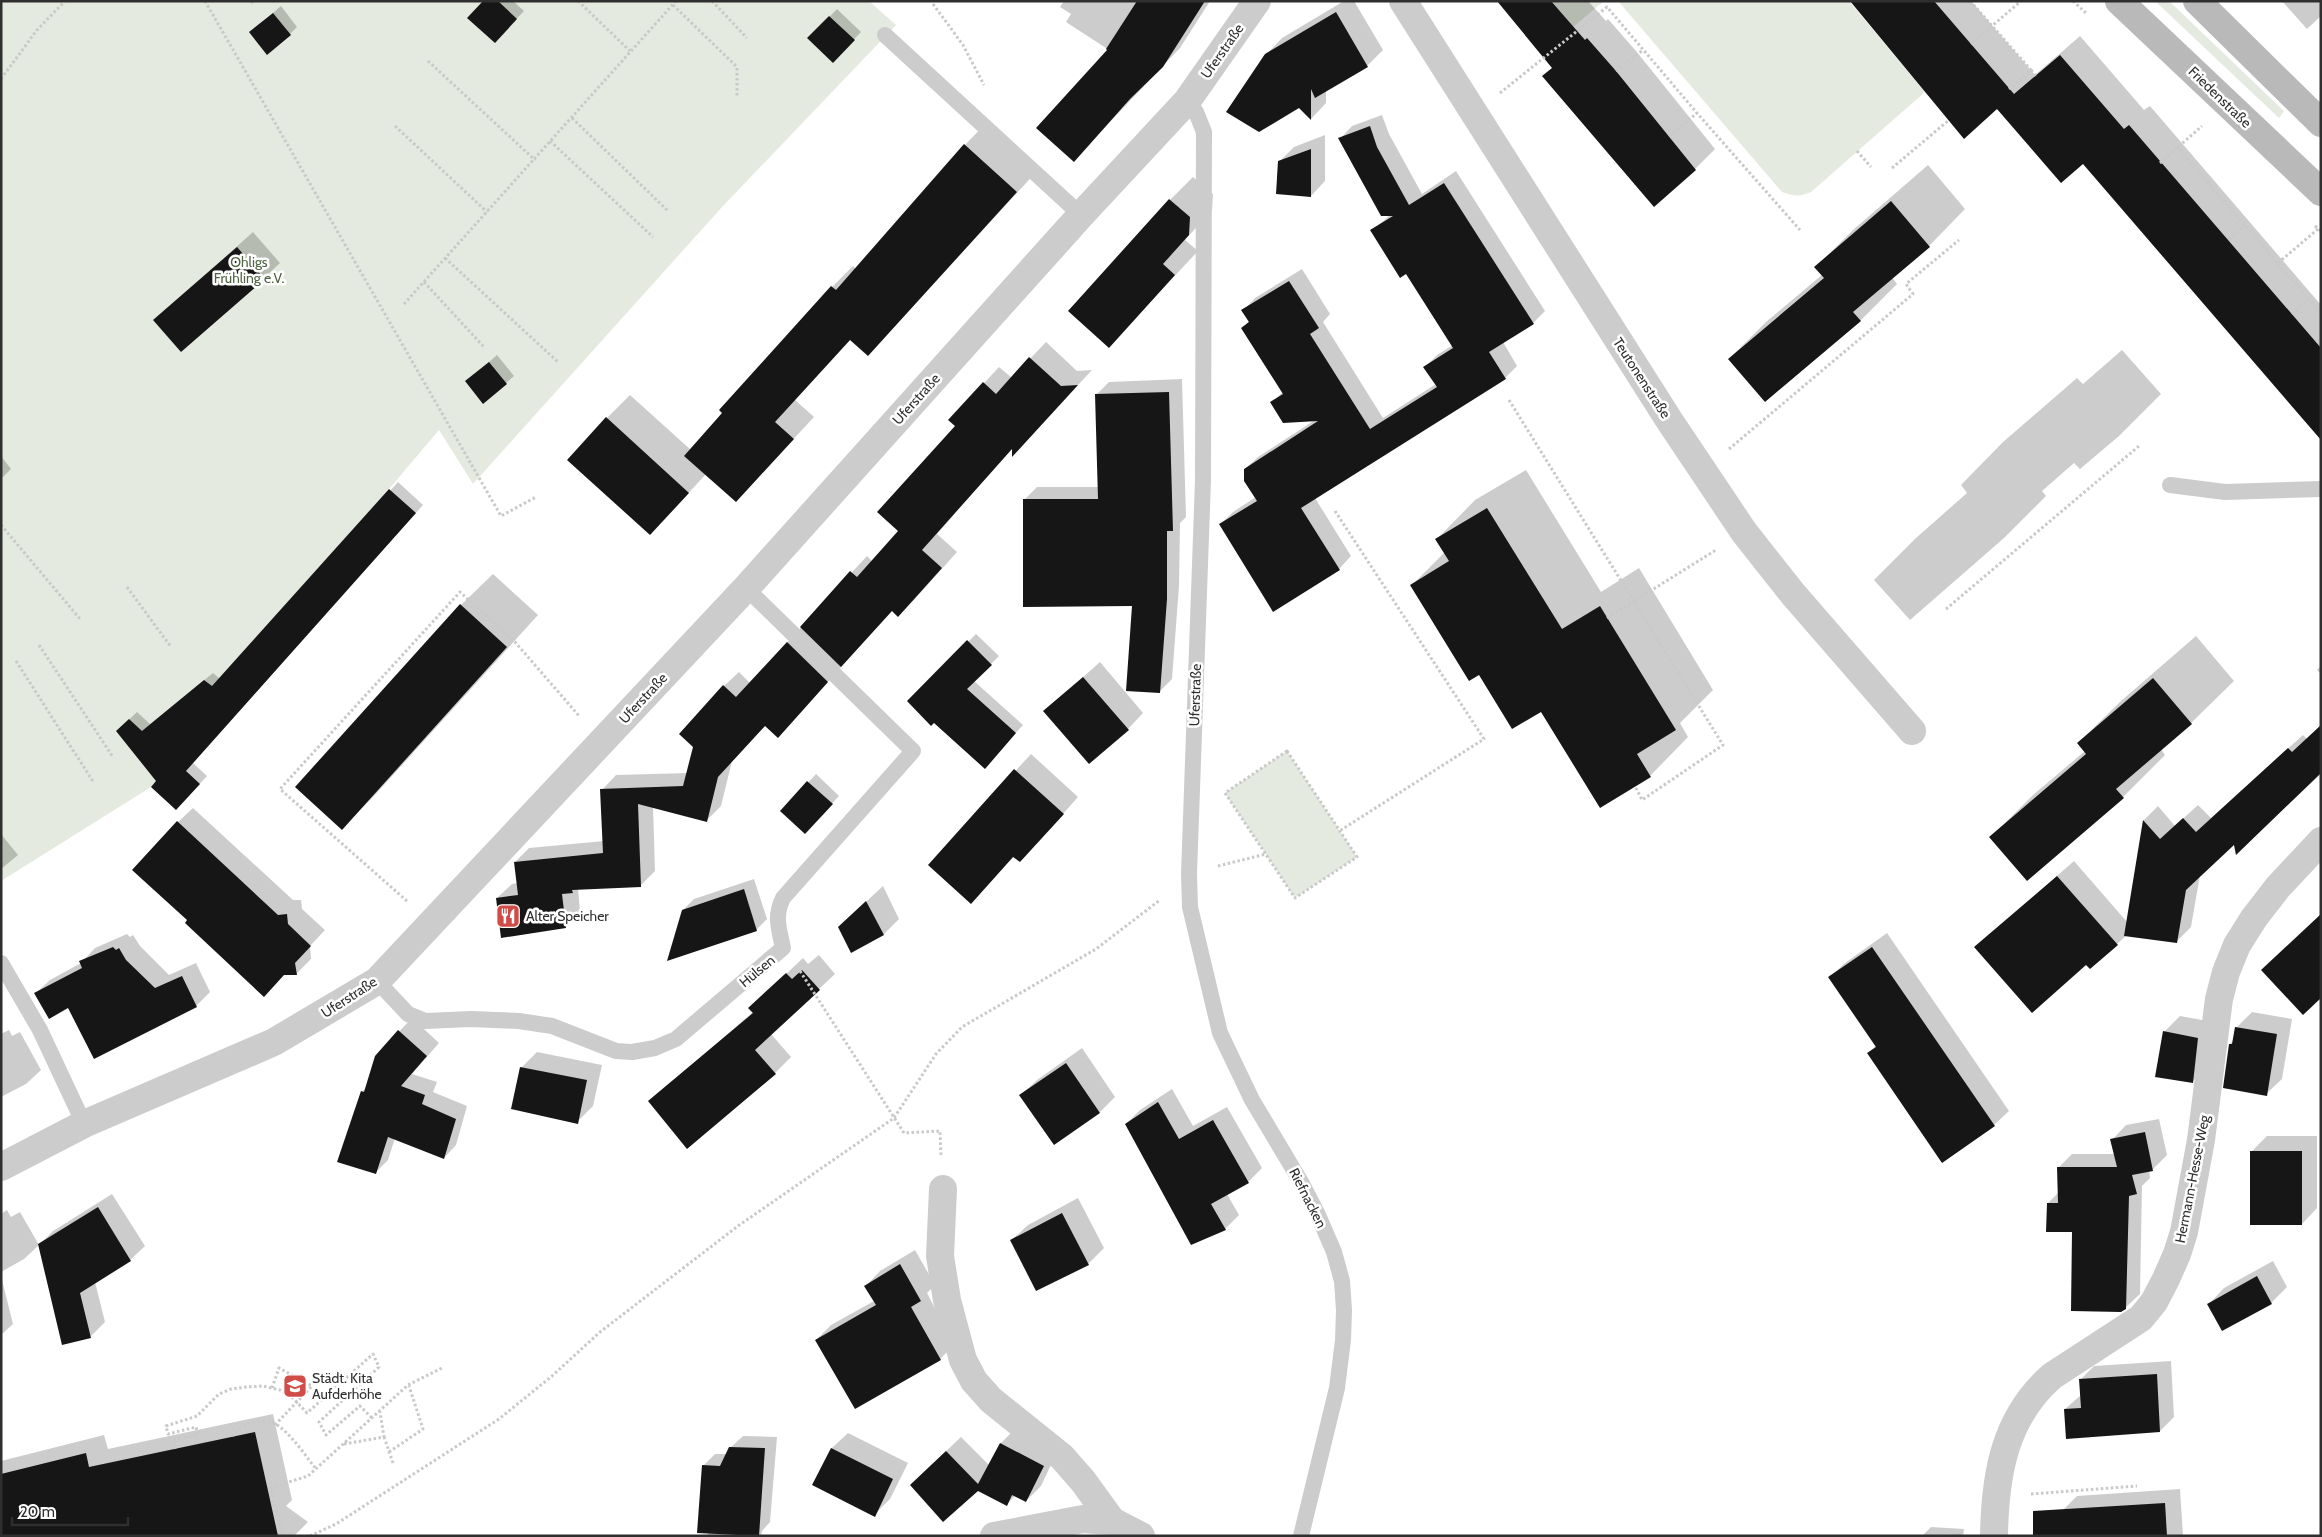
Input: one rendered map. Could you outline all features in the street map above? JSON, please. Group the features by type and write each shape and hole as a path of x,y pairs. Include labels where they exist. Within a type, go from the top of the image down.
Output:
{"main road":[{"name":"Friedenstraße","path":"2119,1 2321,192"},
{"path":"2196,1 2321,124"}],"street":[{"name":"Uferstraße","path":"1,1167 84,1124 274,1042 377,981 746,588 1081,215 1187,101 1257,1"},
{"name":"Teutonenstraße","path":"1403,1 1546,228 1744,532 1793,594 1912,731"},
{"name":"Hermann-Hesse-Weg","path":"1994,1536 1995,1497 1999,1470 2006,1447 2023,1410 2039,1388 2052,1376 2142,1318 2154,1302 2166,1279 2184,1232 2201,1140 2219,999 2226,972 2237,945 2254,918 2278,887 2321,841"},
{"path":"943,1189 940,1256 947,1300 963,1360 974,1381 991,1400 1062,1457 1083,1481 1112,1521"},
{"path":"994,1536 1084,1519 1112,1521 1141,1536"}],"lane":[{"path":"885,35 1081,215"},
{"name":"Uferstraße","path":"1187,101 1196,112 1204,132 1203,480 1189,874"},
{"path":"2170,485 2225,492 2321,490"},
{"name":"Hülsen","path":"377,981 408,1014 425,1021 471,1019 520,1021 552,1026 616,1051 632,1052 655,1048 676,1039 783,948 777,921 777,910 783,898 913,751 746,588"},
{"name":"Riefnacken","path":"1189,874 1190,907 1220,1033 1252,1100 1301,1182 1318,1215 1334,1252 1342,1281 1344,1310 1343,1340 1337,1388 1301,1536"},
{"path":"1,963 40,1030 84,1124"}],"path":[{"path":"1,79 37,30 65,1"},
{"path":"206,1 501,516 536,497"},
{"path":"578,1 630,51"},
{"path":"712,1 747,38"},
{"path":"1970,1 2036,76"},
{"path":"1971,44 2021,1"},
{"path":"404,304 675,3 737,67 738,96"},
{"path":"933,4 963,45 984,86"},
{"path":"1475,113 1606,7 1696,114 1800,230"},
{"path":"1616,71 1643,50"},
{"path":"428,61 535,160"},
{"path":"2009,88 2031,70"},
{"path":"1670,136 1696,114"},
{"path":"572,118 667,210"},
{"path":"1892,168 1949,120"},
{"path":"2160,163 2204,124"},
{"path":"395,126 487,212"},
{"path":"550,141 653,237"},
{"path":"2178,147 2321,313"},
{"path":"1858,151 1870,167"},
{"path":"2229,240 2245,225"},
{"path":"2278,263 2318,229"},
{"path":"1703,470 1912,294 1906,284 1959,240"},
{"path":"445,258 558,362"},
{"path":"424,282 484,347"},
{"path":"2292,314 2309,299"},
{"path":"1509,400 1724,746 1642,800 1635,786"},
{"path":"1946,609 2139,446"},
{"path":"1335,511 1484,739 1341,830"},
{"path":"1,525 80,619"},
{"path":"1607,618 1744,532"},
{"path":"127,587 171,647"},
{"path":"432,923 280,789 460,592 515,642 602,741"},
{"path":"39,645 113,757"},
{"path":"16,662 94,783"},
{"path":"1287,751 1341,830 1357,857 1295,898 1225,793 1287,751"},
{"path":"310,1536 336,1524 500,1419 552,1376 600,1332 708,1250 894,1118 936,1054 962,1027 1096,949 1147,911 1189,874 1266,854"},
{"path":"783,948 904,1133 940,1131 943,1189"},
{"path":"175,1449 173,1440 198,1435 196,1427 168,1434 166,1426 197,1416 211,1400 231,1389 264,1386 272,1388 286,1393 307,1413 373,1354 379,1367 318,1422 326,1435 360,1406 372,1418"},
{"path":"283,1536 270,1488 308,1476 408,1385 444,1367"},
{"path":"272,1388 280,1368 312,1386 275,1425"},
{"path":"389,1452 423,1429 408,1385"},
{"path":"380,1412 384,1437 392,1463"},
{"path":"232,1436 244,1425 255,1422 279,1426 316,1469"},
{"path":"344,1444 384,1437"},
{"path":"1995,1497 2137,1486"}],"green space":[{"name":"Ohligs Frühling e.V.","path":"1,1 869,1 896,25 722,207 473,484 439,430 389,489 189,713 175,761 151,787 1,881"},
{"path":"1551,1 1604,1 1573,27"},
{"path":"1618,1 1849,1 1925,92 1811,192 1803,195 1793,195 1782,192"},
{"path":"2155,1 2169,1 2284,111 2279,118"},
{"path":"1287,751 1357,857 1295,898 1225,793"}],"building":[{"path":"483,1 498,1 517,19 495,43 467,18"},
{"path":"1137,1 1205,1 1163,67 1130,99 1074,162 1036,128 1107,50"},
{"path":"1497,1 1551,1 1585,40 1587,38 1616,71 1696,170 1654,207 1542,76 1552,68"},
{"path":"1850,1 1934,1 2014,94 2060,55 2124,129 2129,125 2321,348 2321,440 2083,164 2061,183 1997,109 1964,139"},
{"path":"1336,12 1368,67 1315,98 1311,89 1311,120 1299,108 1259,132 1226,112 1265,54"},
{"path":"273,13 291,35 267,55 249,32"},
{"path":"829,16 855,40 833,63 807,38"},
{"path":"1370,126 1377,147 1409,205 1444,183 1534,324 1489,352 1506,379 1301,508 1340,570 1273,612 1219,524 1257,501 1244,481 1244,469 1318,421 1283,423 1270,402 1283,394 1241,328 1249,322 1241,310 1289,281 1319,328 1310,334 1370,429 1437,387 1423,367 1453,348 1406,274 1400,278 1370,230 1393,216 1381,216 1338,138"},
{"path":"964,144 1017,192 868,356 850,340 775,422 794,439 736,502 684,456 722,413 719,410 831,286 836,290"},
{"path":"1311,149 1311,197 1276,194 1278,161"},
{"path":"1169,199 1190,217 1189,235 1163,264 1175,275 1109,348 1068,311"},
{"path":"1891,201 1930,247 1853,312 1861,321 1765,402 1728,359 1824,278 1814,267"},
{"path":"237,247 265,279 181,352 153,320"},
{"path":"1029,357 1061,386 1078,385 1012,457 1012,449 922,550 942,568 898,617 892,611 841,667 800,627 850,571 857,577 898,531 877,512 955,426 948,420 983,382 996,394"},
{"path":"489,362 507,384 483,404 465,381"},
{"path":"1169,392 1173,531 1167,531 1167,599 1160,693 1126,691 1132,606 1023,607 1023,499 1098,499 1095,394"},
{"path":"606,417 689,493 650,535 567,460"},
{"path":"389,489 416,513 186,771 200,784 176,810 151,787 156,781 116,731 129,719 142,731 204,680 212,686"},
{"path":"1487,508 1562,629 1600,606 1676,730 1637,754 1651,777 1600,808 1541,712 1512,729 1479,675 1469,681 1410,585 1449,561 1435,539"},
{"path":"460,604 507,647 342,830 295,787"},
{"path":"967,640 992,665 967,689 1016,733 985,769 934,723 931,726 907,701"},
{"path":"787,642 828,682 778,738 765,726 718,777 707,822 638,804 641,887 572,890 573,893 562,894 566,928 501,938 496,898 518,895 514,862 603,853 600,789 683,786 693,747 679,734 723,685 736,697"},
{"path":"1083,677 1129,730 1089,764 1043,711"},
{"path":"2153,678 2192,724 2116,789 2124,798 2027,881 1989,837 2086,754 2077,743"},
{"path":"2321,725 2321,773 2236,855 2234,845 2186,890 2177,943 2124,936 2143,820 2160,839 2183,818 2196,832 2288,748 2292,752"},
{"path":"1014,769 1064,814 1020,862 1013,857 971,904 928,865"},
{"path":"807,781 833,804 805,834 780,811"},
{"path":"177,821 278,915 287,914 288,924 311,946 295,963 297,975 284,975 264,997 185,923 187,920 132,870"},
{"path":"2057,876 2118,945 2090,969 2086,965 2032,1013 1974,947"},
{"path":"744,889 757,931 667,961 682,910"},
{"path":"866,901 884,935 851,953 838,927"},
{"path":"2321,914 2321,998 2303,1015 2261,970"},
{"path":"113,947 116,950 119,948 126,960 155,988 182,976 197,1007 94,1059 68,1008 49,1019 34,993 82,968 79,961"},
{"path":"1872,947 1995,1126 1942,1163 1867,1053 1876,1047 1828,977"},
{"path":"802,970 820,990 755,1050 776,1074 687,1149 648,1101 753,1013 748,1008 786,973 792,979"},
{"path":"2235,1027 2277,1034 2267,1096 2223,1088 2229,1044 2232,1044"},
{"path":"398,1030 427,1056 401,1086 425,1095 422,1104 456,1119 444,1159 388,1137 376,1174 337,1162 361,1091 364,1092 375,1056"},
{"path":"2163,1031 2198,1038 2193,1083 2155,1077"},
{"path":"1066,1063 1100,1113 1054,1145 1019,1095"},
{"path":"520,1067 587,1080 578,1124 511,1109"},
{"path":"1158,1102 1179,1139 1213,1120 1249,1183 1211,1204 1226,1230 1191,1245 1125,1124"},
{"path":"2145,1132 2153,1171 2132,1175 2137,1194 2129,1196 2126,1309 2121,1312 2071,1311 2072,1232 2046,1232 2047,1203 2058,1203 2057,1167 2117,1167 2110,1139"},
{"path":"2250,1151 2302,1151 2302,1225 2250,1225"},
{"path":"98,1207 131,1261 80,1293 91,1338 62,1345 38,1244"},
{"path":"1062,1213 1089,1265 1036,1291 1010,1240"},
{"path":"900,1264 921,1301 911,1307 941,1360 855,1409 815,1340 876,1305 864,1286"},
{"path":"2257,1276 2272,1304 2222,1331 2207,1304"},
{"path":"2157,1374 2160,1432 2066,1439 2064,1409 2081,1408 2079,1379"},
{"path":"255,1432 278,1536 1,1536 1,1474 86,1453 89,1467"},
{"path":"1000,1443 1044,1466 1026,1502 1012,1495 1007,1506 978,1491 943,1522 910,1485 946,1451 978,1484"},
{"path":"729,1447 765,1448 759,1536 697,1533 702,1465 720,1466"},
{"path":"831,1448 893,1479 875,1517 812,1485"},
{"path":"2165,1503 2167,1536 2033,1536 2033,1511"}],"place":[{"name":"Alter Speicher","path":"508,916"},
{"name":"Städt. Kita Aufderhöhe","path":"295,1386"}]}
